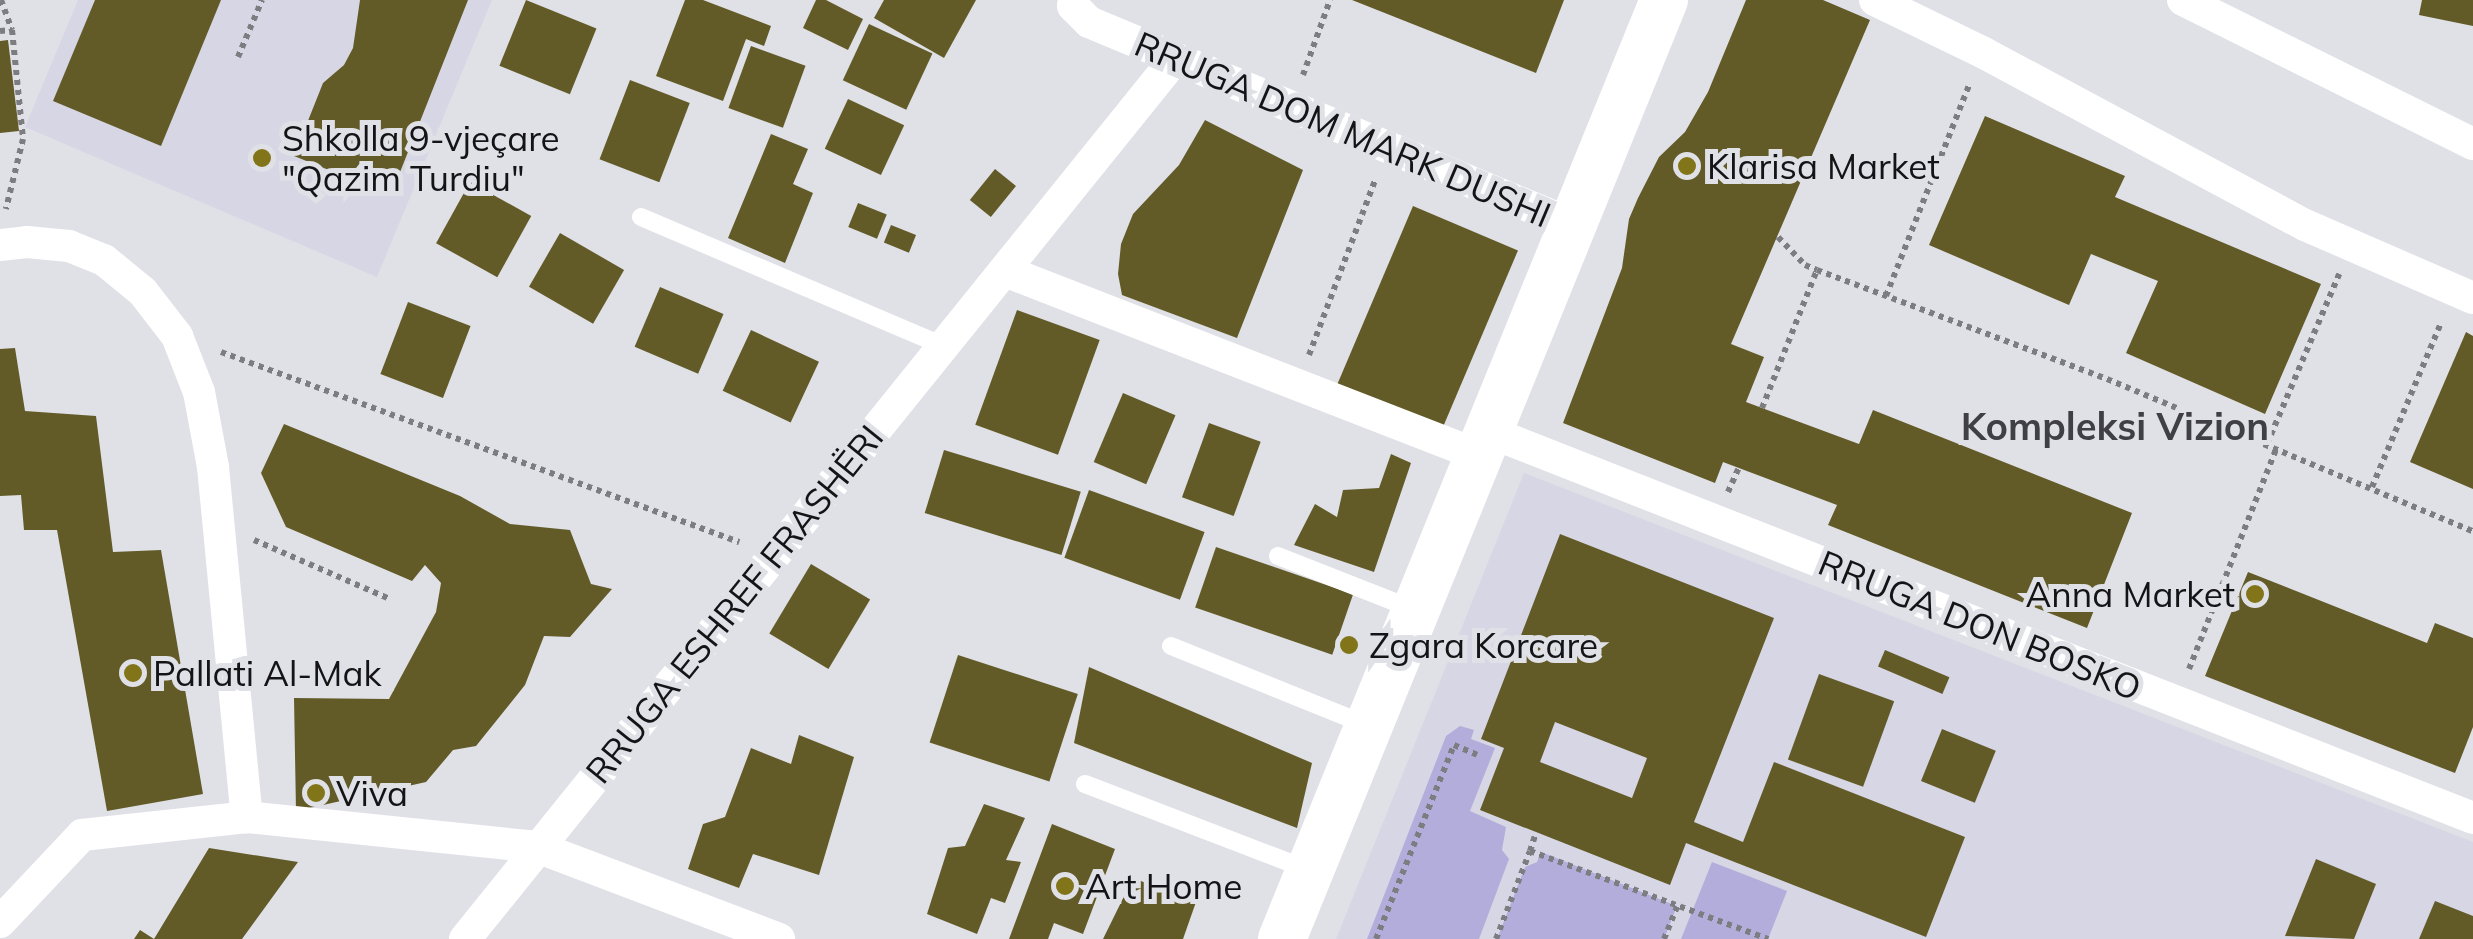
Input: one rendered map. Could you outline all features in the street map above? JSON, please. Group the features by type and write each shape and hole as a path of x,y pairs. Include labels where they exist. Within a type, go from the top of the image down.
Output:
{"main road":[{"path":"1282,939 1570,223 1664,0"}],"street":[{"name":"RRUGA DOM MARK DUSHI","path":"1074,0 1073,6 1089,22 1290,110 1570,223"},
{"path":"1875,0 1984,53 2305,225 2473,298"},
{"path":"2182,0 2473,144"},
{"name":"RRUGA ESHREF FRASHËRI","path":"465,939 1174,60"},
{"path":"2,229 27,242 68,246 104,260 144,292 177,336 198,392 218,525 247,817"},
{"path":"1005,271 1298,385 1482,443"},
{"name":"RRUGA DON BOSKO","path":"1482,443 2473,818"},
{"path":"0,922 82,835 247,817 538,847 779,939"}],"lane":[{"path":"641,217 944,346"},
{"path":"1278,556 1416,610"},
{"path":"1171,646 1369,726"},
{"path":"1086,784 1310,870"}],"path":[{"path":"2,0 12,30 23,139 2,229"},
{"path":"238,58 262,0"},
{"path":"1290,110 1330,0"},
{"path":"0,31 12,30"},
{"path":"1886,296 1970,82"},
{"path":"1298,385 1387,149"},
{"path":"1778,237 1804,265 2278,447 2473,531"},
{"path":"1762,408 1817,270"},
{"path":"2268,444 2334,287"},
{"path":"177,336 774,556"},
{"path":"2372,488 2436,336"},
{"path":"2176,703 2278,447"},
{"path":"1734,477 1738,467"},
{"path":"218,525 390,600"},
{"path":"1376,939 1454,745 1477,756"},
{"path":"1496,939 1536,832"},
{"path":"1530,851 1768,939"},
{"path":"1664,939 1677,906"}],"shaded area":[{"name":"Shkolla 9-vjeçare \"Qazim Turdiu\"","path":"78,0 492,0 377,277 25,127"},
{"path":"1524,473 2473,842 2473,939 1336,939"},
{"path":"1460,726 1474,730 1471,739 1495,748 1470,811 1506,827 1502,850 1509,859 1479,939 1367,939 1446,736"},
{"path":"1541,852 1677,906 1664,939 1497,939 1525,867 1537,862"},
{"path":"1712,862 1787,891 1768,939 1681,939"}],"building":[{"path":"95,0 221,0 161,146 53,101"},
{"path":"360,0 468,0 391,195 294,156 323,83 344,65 353,48"},
{"path":"526,0 596,28 570,94 499,66"},
{"path":"685,0 703,0 771,26 764,46 746,39 723,101 656,76"},
{"path":"816,0 826,0 863,19 848,50 803,28"},
{"path":"884,0 976,0 944,58 874,18"},
{"path":"1352,0 1564,0 1536,73"},
{"path":"1746,0 1823,0 1870,20 1731,344 1764,357 1746,402 1859,444 1873,410 2132,513 2087,628 1828,525 1837,505 1723,462 1715,483 1563,423 1622,268 1629,219 1638,198 1659,157 1685,132 1708,92"},
{"path":"2422,0 2473,0 2473,26 2419,15"},
{"path":"869,24 932,54 906,110 843,80"},
{"path":"8,40 19,131 0,133 0,41"},
{"path":"751,46 806,66 783,128 728,108"},
{"path":"630,80 690,103 659,182 600,159"},
{"path":"848,99 904,125 881,175 825,149"},
{"path":"1985,116 2125,176 2115,197 2321,284 2265,414 2126,353 2158,281 2091,254 2069,305 1929,245"},
{"path":"1205,120 1303,170 1237,338 1122,295 1118,274 1121,244 1133,214 1179,165"},
{"path":"771,134 808,149 793,184 813,193 785,263 728,238"},
{"path":"995,169 1016,186 991,217 970,200"},
{"path":"470,182 531,216 497,277 436,243"},
{"path":"858,203 887,215 877,239 848,227"},
{"path":"1413,206 1518,251 1442,429 1337,385"},
{"path":"891,225 916,235 909,253 884,243"},
{"path":"560,233 624,270 593,324 529,287"},
{"path":"660,287 724,314 698,374 635,347"},
{"path":"408,302 471,326 443,398 380,374"},
{"path":"1017,310 1100,340 1058,455 975,425"},
{"path":"751,330 819,362 791,422 723,391"},
{"path":"2466,332 2473,336 2473,489 2410,462"},
{"name":"Pallati Al-Mak","path":"15,348 25,411 96,416 113,552 161,550 203,794 107,811 57,530 24,530 21,495 0,496 0,349"},
{"path":"1123,393 1175,415 1146,484 1094,462"},
{"path":"1209,423 1261,442 1234,516 1182,497"},
{"path":"284,424 460,496 510,524 570,530 591,584 612,589 570,637 544,636 525,685 476,746 453,750 426,782 296,811 294,698 389,699 436,612 441,583 425,565 412,581 286,527 261,473"},
{"path":"944,450 1081,492 1061,555 925,513"},
{"path":"1391,454 1411,463 1374,572 1294,545 1315,504 1337,517 1343,490 1379,488"},
{"path":"1089,490 1205,532 1180,600 1064,558"},
{"path":"1560,534 1774,618 1694,822 1743,842 1774,762 1965,837 1926,937 1686,843 1670,885 1480,810 1504,748 1481,739","holes":["1555,722 1647,758 1632,798 1540,762"]},
{"path":"1216,547 1353,594 1332,655 1195,608"},
{"path":"811,564 870,600 828,669 769,633"},
{"path":"2248,572 2427,643 2435,623 2473,638 2473,727 2455,773 2205,676"},
{"path":"1885,650 1949,677 1942,694 1878,667"},
{"path":"958,655 1078,694 1049,781 930,742"},
{"path":"1089,667 1312,763 1297,828 1074,743"},
{"path":"1819,674 1894,701 1863,787 1788,760"},
{"path":"1942,729 1996,751 1975,803 1921,781"},
{"path":"799,735 854,757 819,875 753,854 739,888 688,869 703,824 725,817 751,748 791,764"},
{"path":"984,804 1025,818 1006,860 1021,862 1005,903 991,898 977,934 927,914 948,848 965,846"},
{"name":"Art Home","path":"1052,824 1115,849 1083,934 1054,923 1048,939 1009,939"},
{"path":"209,848 298,862 242,939 154,939"},
{"path":"2316,859 2376,884 2354,939 2285,936"},
{"path":"1133,878 1196,902 1183,939 1103,939"},
{"path":"2435,901 2473,916 2473,939 2419,939"},
{"path":"140,930 154,939 134,939"}],"place":[{"name":"Shkolla 9-vjeçare \"Qazim Turdiu\"","path":"262,158"},
{"name":"Klarisa Market","path":"1687,166"},
{"name":"Anna Market","path":"2255,594"},
{"name":"Zgara Korcare","path":"1349,645"},
{"name":"Pallati Al-Mak","path":"133,673"},
{"name":"Viva","path":"316,793"},
{"name":"Art Home","path":"1065,886"}],"district":[{"name":"Kompleksi Vizion","path":"2115,427"}]}
